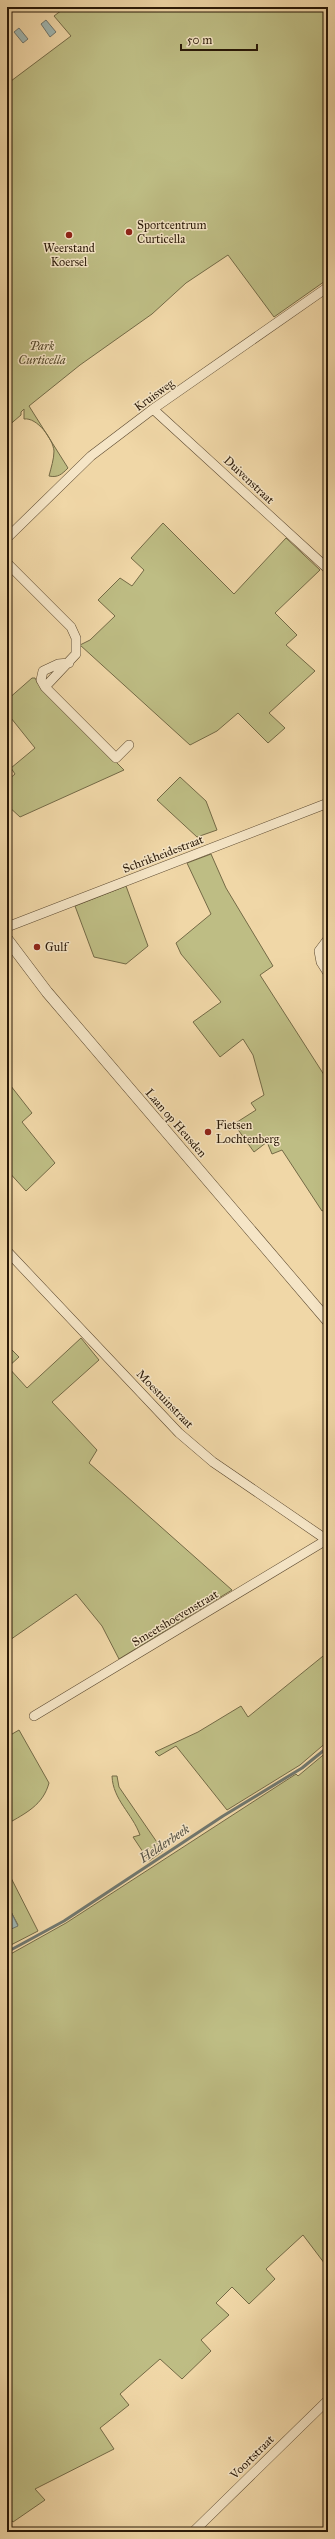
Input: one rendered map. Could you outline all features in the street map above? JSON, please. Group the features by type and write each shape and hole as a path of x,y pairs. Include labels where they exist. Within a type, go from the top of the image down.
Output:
{"street":[{"name":"Kruisweg","path":"7,538 91,456 153,409 328,288"},
{"name":"Duivenstraat","path":"153,409 328,569"},
{"path":"7,563 74,632 76,654 45,687 116,758 129,745"},
{"name":"Schrikheidestraat","path":"7,927 328,803"},
{"name":"Laan op Heusden","path":"7,939 48,992 328,1322"},
{"path":"328,939 319,951 321,962 328,973"},
{"name":"Moestuinstraat","path":"7,1251 179,1433 213,1462 327,1539"},
{"name":"Smeetshoevenstraat","path":"34,1716 327,1539"},
{"name":"Voortstraat","path":"193,2532 328,2400"}],"green space":[{"name":"Sportcentrum Curticella","path":"66,7 328,7 328,279 274,317 228,255 186,283 152,314 80,365 29,406 46,433 34,421 24,419 24,409 21,412 21,415 7,427 7,84 71,36 54,16"},
{"path":"50,439 68,468 62,474 57,476 49,476 54,451"},
{"path":"163,523 234,594 286,538 320,570 275,613 297,635 286,645 315,671 269,713 285,728 268,743 238,713 217,731 190,745 80,645 90,640 115,616 98,600 120,578 132,586 144,570 131,558"},
{"path":"32,678 35,678 38,684 124,770 20,817 7,805 7,781 15,774 11,768 35,748 7,713 7,700"},
{"path":"180,777 206,801 217,830 197,837 157,800"},
{"path":"211,854 226,888 273,966 260,975 328,1081 328,1208 322,1211 282,1150 272,1154 267,1142 254,1152 234,1124 256,1110 251,1103 264,1095 253,1055 243,1039 220,1057 193,1022 221,1002 181,954 176,943 211,914 187,863"},
{"path":"126,886 148,946 126,964 94,957 75,906"},
{"path":"7,1081 32,1113 22,1122 55,1163 26,1191 7,1170"},
{"path":"81,1338 99,1360 52,1402 97,1450 89,1463 232,1590 119,1659 102,1626 76,1594 7,1642 7,1345 19,1357 8,1367 27,1388"},
{"path":"328,1652 328,1741 300,1765 227,1810 176,1746 159,1756 155,1752 198,1732 241,1706 248,1717"},
{"path":"19,1730 49,1783 43,1797 33,1808 7,1824 7,1737"},
{"path":"328,1751 328,2268 303,2235 266,2269 275,2279 249,2304 232,2287 216,2303 229,2315 201,2340 211,2351 182,2379 160,2359 120,2394 129,2405 100,2428 114,2449 35,2489 45,2500 13,2522 7,2515 7,1956 66,1923 296,1774 298,1776"},
{"path":"112,1776 117,1776 119,1787 163,1851 149,1861 133,1837 140,1835 137,1827 119,1799 113,1785"},
{"path":"7,1870 38,1931 7,1947 7,1931 18,1925 7,1904"}],"water":[{"path":"46,20 56,32 50,37 41,24"},
{"path":"19,28 28,39 23,43 14,32"},
{"path":"7,1904 18,1926 7,1931"}],"waterway":[{"name":"Helderbeek","path":"7,1952 64,1921 223,1816 302,1768 328,1747"}],"place":[{"name":"Sportcentrum Curticella","path":"129,232"},
{"name":"Weerstand Koersel","path":"69,235"},
{"name":"Gulf","path":"37,947"},
{"name":"Fietsen Lochtenberg","path":"208,1132"}],"park label":[{"name":"Park Curticella","path":"42,353"}]}
